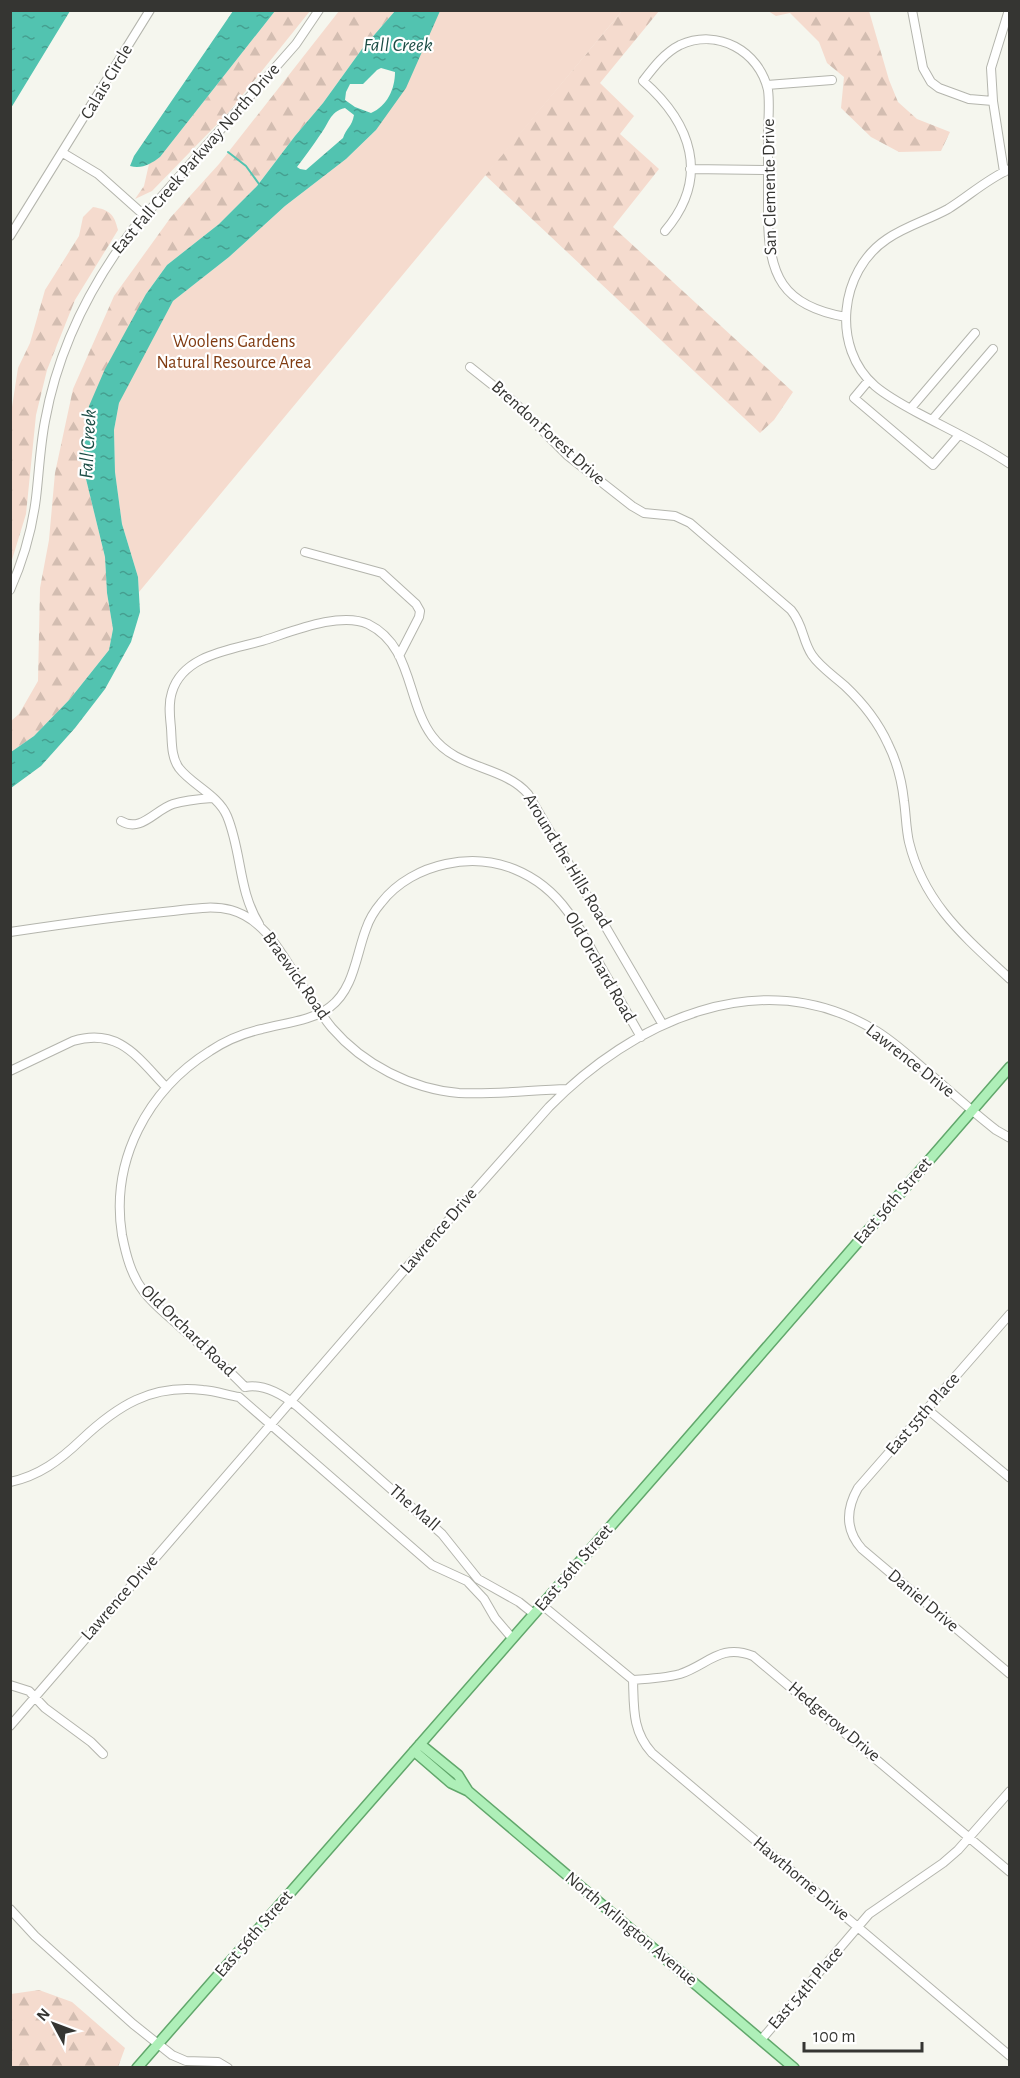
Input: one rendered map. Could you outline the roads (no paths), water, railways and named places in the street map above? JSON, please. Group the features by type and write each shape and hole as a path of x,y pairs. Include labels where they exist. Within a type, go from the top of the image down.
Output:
{"main road":[{"name":"East 56th Street","path":"137,2067 1010,1067"},
{"name":"North Arlington Avenue","path":"417,1748 458,1776 468,1791 794,2067"}],"street":[{"name":"Calais Circle","path":"10,236 150,10"},
{"name":"East Fall Creek Parkway North Drive","path":"10,590 24,552 31,524 45,421 54,382 66,344 97,280 145,216 296,44 320,10"},
{"path":"912,10 923,68 931,82 939,88 969,99 993,101"},
{"path":"1009,10 991,68 993,101 1007,170 950,207 900,232 876,248 853,281 846,317 852,350 869,380 887,395 1010,464"},
{"name":"San Clemente Drive","path":"690,169 687,143 677,119 664,101 643,81 674,49 690,42 708,39 730,44 746,53 758,67 769,94 768,246 772,264 787,290 808,306 825,313 846,317"},
{"path":"767,86 832,80"},
{"path":"63,153 98,174 145,216"},
{"path":"665,231 678,216 686,199 690,169 768,170"},
{"path":"911,408 975,333"},
{"path":"932,420 993,349"},
{"name":"Brendon Forest Drive","path":"470,367 514,402 567,455 632,506 644,513 675,516 690,523 795,614 800,621 812,656 861,702 889,745 903,790 909,844 927,889 952,925 1010,980"},
{"path":"869,380 854,398 933,465 959,435"},
{"path":"305,552 380,571 416,604 420,611 419,617 399,656"},
{"name":"Around the Hills Road","path":"259,924 243,886 237,849 227,816 212,798 182,771 173,755 170,699 178,678 192,665 221,652 340,619 356,620 373,627 387,639 399,656 422,718 435,739 454,756 511,780 528,794 663,1025"},
{"path":"121,821 128,825 144,823 172,805 212,798"},
{"name":"Old Orchard Road","path":"245,1387 149,1298 134,1276 126,1254 120,1210 122,1180 130,1147 142,1120 166,1087 193,1063 228,1042 259,1029 311,1017 334,1004 345,990 365,929 374,912 386,897 403,883 425,870 449,863 475,860 496,863 517,870 539,883 559,900 577,924 640,1036"},
{"name":"Braewick Road","path":"10,932 140,914 210,908 232,910 259,924 280,950 321,1013 337,1033 358,1053 383,1069 417,1084 445,1091 472,1093 567,1089"},
{"name":"Lawrence Drive","path":"10,1726 442,1228 567,1089 603,1060 640,1036 705,1008 741,1001 782,1000 822,1007 856,1020 885,1037 971,1110 1010,1138"},
{"path":"10,1071 73,1041 99,1037 113,1040 132,1051 166,1087"},
{"name":"East 55th Place","path":"849,1519 850,1504 858,1488 1010,1314"},
{"name":"Old Orchard Road","path":"239,1397 245,1387 251,1386 267,1389 291,1401"},
{"path":"10,1482 31,1476 58,1461 101,1421 133,1400 154,1393 180,1389 205,1390 239,1397"},
{"name":"The Mall","path":"239,1397 432,1565 470,1584 484,1599 495,1618 512,1638"},
{"name":"The Mall","path":"291,1401 442,1534 453,1545 476,1577 519,1602 534,1614"},
{"path":"927,1409 1010,1478"},
{"name":"Daniel Drive","path":"849,1519 853,1537 862,1549 1010,1674"},
{"path":"470,1584 476,1577"},
{"path":"484,1599 494,1589"},
{"path":"542,1605 633,1680"},
{"name":"Hedgerow Drive","path":"633,1680 678,1674 727,1652 742,1652 753,1656 1010,1872"},
{"name":"Hawthorne Drive","path":"633,1680 635,1724 642,1741 652,1753 1010,2056"},
{"path":"10,1684 23,1688 35,1696 45,1708 91,1742 102,1754"},
{"name":"East 54th Place","path":"761,2040 877,1908 943,1863 1010,1791"},
{"path":"11,1910 35,1936 133,2024 179,2060 214,2061 228,2067"}],"water":[{"path":"10,11 70,11 11,108"},
{"path":"233,11 275,11 160,157 146,165 130,166 134,156"},
{"name":"Fall Creek","path":"395,11 440,11 406,88 376,130 346,159 285,206 229,257 173,301 119,403 114,430 115,472 122,524 138,577 140,612 131,642 105,689 75,728 41,766 11,788 11,752 34,736 70,699 109,650 113,629 107,593 105,557 86,479 83,439 89,406 105,369 146,294 167,265 219,224 257,186 323,103 362,49","holes":["381,68 395,72 392,91 382,106 371,113 345,100 350,84 363,84","345,108 354,115 343,138 306,170 297,167 332,115"]}],"waterway":[{"path":"228,152 246,166 259,184"}],"park label":[{"name":"Woolens Gardens Natural Resource Area","path":"234,352"}]}
